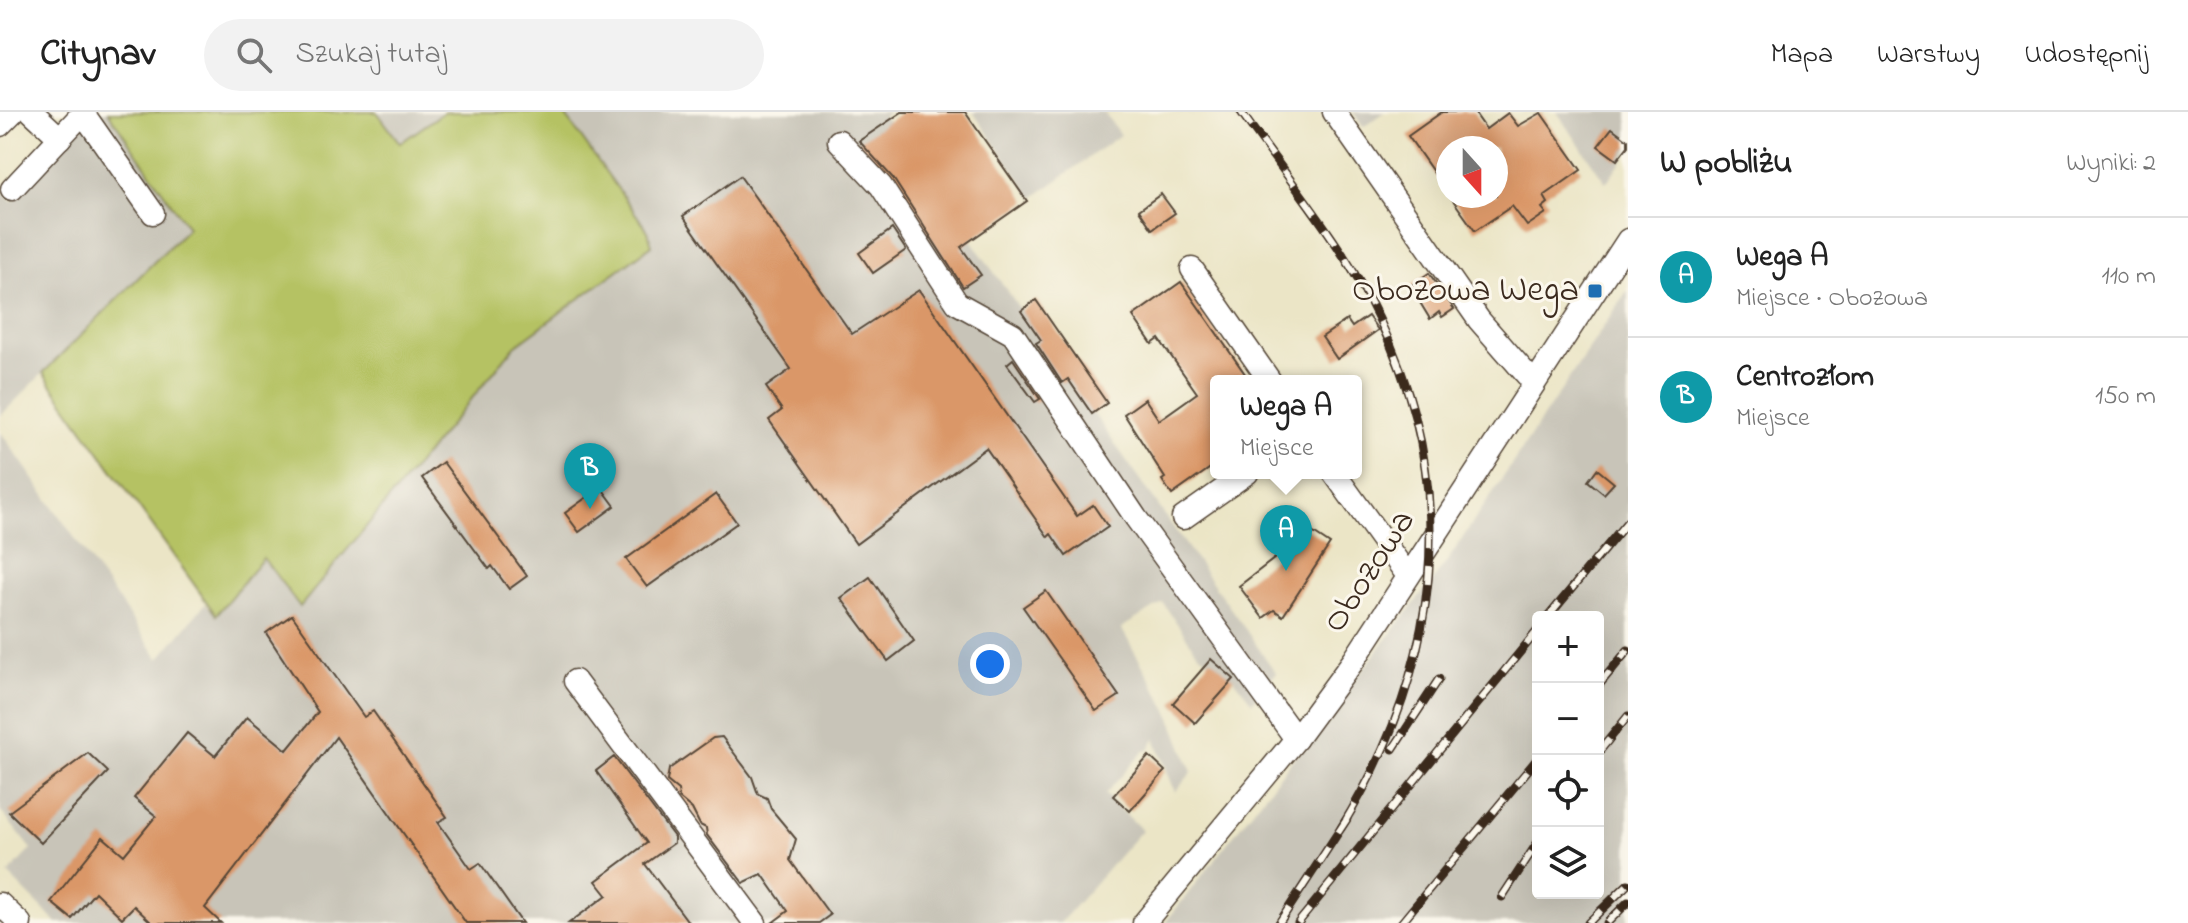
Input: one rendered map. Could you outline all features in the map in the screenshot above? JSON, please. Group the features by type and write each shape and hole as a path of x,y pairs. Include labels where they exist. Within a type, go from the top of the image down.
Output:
{"street":[{"path":"0,125 13,112"},
{"path":"32,112 60,138"},
{"path":"1334,112 1479,320 1534,383"},
{"path":"12,189 83,113 153,213"},
{"path":"839,141 881,186 957,303 1013,334 1050,385 1063,413 1128,507 1296,739"},
{"name":"Obozowa","path":"1144,923 1296,739 1408,576 1628,240"},
{"path":"1192,269 1266,375"},
{"path":"1183,518 1238,479"},
{"path":"1338,479 1408,576"},
{"path":"575,681 755,923"},
{"path":"0,904 20,923"}],"shaded area":[{"path":"96,112 108,112 189,228 0,416 0,188 12,202"},
{"path":"377,112 444,112 399,143"},
{"path":"564,112 889,112 884,116 1276,673 1252,702 1234,679 1197,652 1163,603 1121,628 1168,710 1192,772 1175,792 1155,738 1149,750 1144,751 1105,794 1142,830 1060,923 57,923 8,874 31,849 0,810 0,431 159,659 205,604 217,615 263,558 300,607 515,346 651,245 648,231"},
{"path":"973,112 1104,112 1120,135 1033,198"},
{"path":"1353,112 1385,112 1363,127"},
{"path":"1557,112 1628,112 1628,151 1606,183"},
{"path":"1628,290 1628,923 1165,923 1446,563"}],"green space":[{"path":"108,112 377,112 400,143 444,112 563,112 648,231 652,245 515,346 300,607 263,558 216,615 43,373 188,228"}],"building":[{"path":"902,112 965,112 1027,201 961,247 981,275 963,287 893,178 859,141"},
{"path":"1442,112 1474,112 1486,129 1508,113 1518,126 1541,113 1581,170 1544,196 1548,203 1542,208 1546,213 1527,226 1512,206 1475,231 1459,208 1508,208 1508,136 1436,136 1436,176 1408,136"},
{"path":"1612,128 1628,140 1628,146 1617,160 1598,146"},
{"path":"740,176 852,334 919,290 1077,516 1093,505 1108,527 1066,556 1051,534 1048,537 986,448 856,544 769,420 782,410 766,387 791,369 683,216"},
{"path":"1161,194 1175,213 1152,229 1139,210"},
{"path":"892,229 906,250 873,273 859,253"},
{"path":"1429,273 1454,309 1442,317 1439,312 1430,319 1410,286"},
{"path":"1181,282 1246,375 1210,375 1210,468 1172,495 1162,480 1165,478 1124,414 1145,399 1159,420 1197,393 1159,339 1152,344 1133,316"},
{"path":"1036,300 1107,403 1092,414 1068,379 1062,383 1036,343 1041,340 1021,311"},
{"path":"1368,316 1378,330 1337,359 1322,337 1347,320 1352,327"},
{"path":"1013,359 1040,399 1035,402 1007,364"},
{"path":"443,462 527,576 509,589 492,566 489,569 422,478"},
{"path":"1597,469 1614,483 1604,494 1588,481"},
{"path":"601,487 615,506 579,532 565,513"},
{"path":"716,494 737,523 647,587 626,559"},
{"path":"1300,524 1330,544 1283,616 1274,610 1263,618 1239,586 1279,555"},
{"path":"870,577 914,641 888,661 841,598"},
{"path":"1046,591 1119,696 1096,711 1023,607"},
{"path":"292,615 364,717 373,711 447,817 438,822 471,869 480,863 522,923 466,923 336,737 205,908 221,923 152,923 134,906 122,918 95,892 72,919 51,902 103,837 124,855 156,816 134,798 187,733 215,756 247,717 287,750 318,712 266,633"},
{"path":"1211,659 1234,679 1195,723 1173,703"},
{"path":"722,737 752,777 758,794 767,798 771,809 796,839 790,860 830,915 819,923 772,923 788,911 762,874 743,883 707,835 706,828 700,825 692,809 679,798 678,790 667,781 669,769 713,738"},
{"path":"88,753 108,772 41,843 9,812"},
{"path":"1149,756 1165,771 1130,811 1113,796"},
{"path":"614,757 674,837 674,843 645,864 689,923 569,923 607,895 596,881 647,843 596,771"}],"railway":[{"path":"1241,112 1332,239 1365,292 1405,384 1422,449 1430,514 1428,578 1418,642 1400,705 1374,767 1341,828"},
{"path":"1553,611 1628,521"},
{"path":"1298,923 1532,637"},
{"path":"1600,683 1628,650"},
{"path":"1393,749 1439,679"},
{"path":"1604,746 1628,716"},
{"path":"1401,923 1532,765"},
{"path":"1279,923 1347,819"},
{"path":"1502,897 1532,851"},
{"path":"1588,923 1628,884"},
{"path":"1607,923 1628,902"}],"place":[{"name":"Obozowa Wega","path":"1595,291"},
{"name":"Centrozłom","path":"590,509"},
{"name":"Wega A","path":"1286,571"}]}
